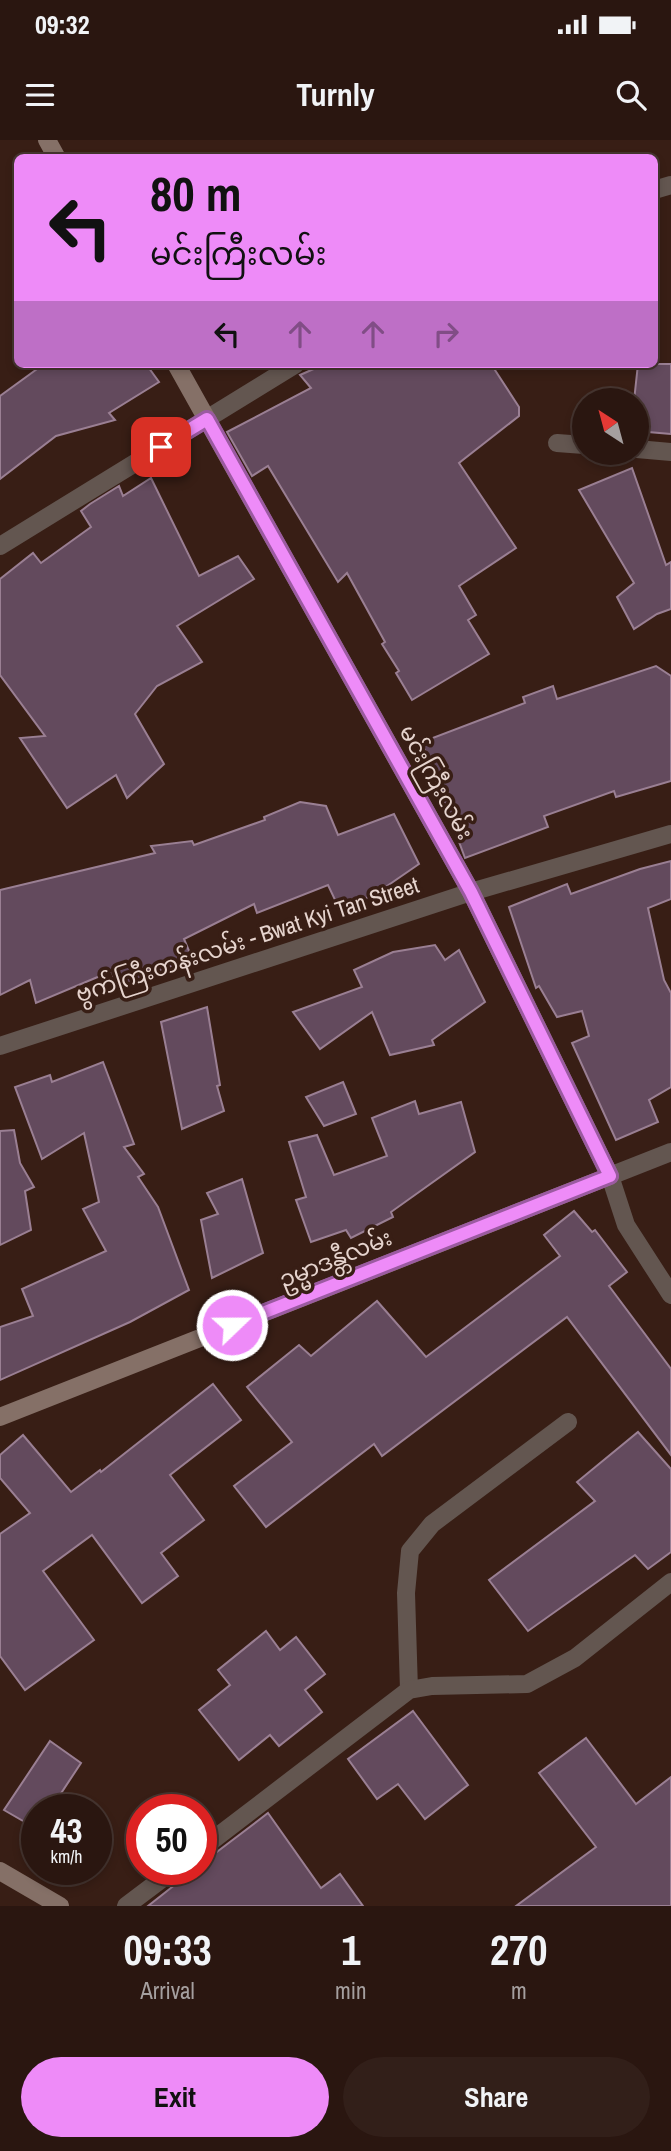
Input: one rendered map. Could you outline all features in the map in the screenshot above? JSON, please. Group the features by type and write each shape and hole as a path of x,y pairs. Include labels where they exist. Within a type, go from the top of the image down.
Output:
{"main road":[{"name":"မင်းကြီးလမ်း","path":"178,368 471,892 610,1176"},
{"name":"ဥမ္မာဒန္တီလမ်း","path":"0,1418 610,1176"},
{"path":"0,1871 60,1906"}],"street":[{"path":"0,546 290,368"},
{"path":"557,443 572,444"},
{"path":"649,451 671,452"},
{"name":"ဗွက်ကြီးတန်းလမ်း - Bwat Kyi Tan Street","path":"0,1046 471,892 671,834"},
{"path":"671,1152 610,1176 626,1225 671,1295"},
{"path":"410,1690 406,1593 410,1551 432,1524 568,1422"},
{"path":"217,1837 410,1690 432,1686 527,1684 575,1658 671,1582"},
{"path":"126,1906 154,1885"}],"building":[{"path":"658,364 671,364 671,434 649,432 649,388 635,388 638,368 658,368"},
{"path":"38,368 149,368 159,382 109,413 115,420 56,436 0,479 0,396"},
{"path":"316,368 494,368 519,407 519,416 459,463 516,548 459,586 476,615 468,620 489,654 412,700 396,673 399,671 382,644 385,642 347,573 338,582 268,466 252,476 227,432 311,388 300,375"},
{"path":"632,468 666,565 671,562 671,609 657,614 634,629 617,597 634,583 579,490"},
{"path":"151,478 199,576 238,556 254,579 177,626 202,662 157,686 135,714 164,764 127,798 116,775 67,808 20,738 45,736 0,675 0,579 33,553 41,563 91,527 81,511 90,504 119,486 123,496"},
{"path":"656,666 671,676 671,781 616,797 614,791 544,816 548,827 465,858 422,742 525,703 523,697 553,686 557,699"},
{"path":"300,802 326,806 338,835 394,814 419,864 371,897 336,902 328,885 257,913 254,904 184,939 192,958 116,988 112,971 36,1003 30,980 0,995 0,890 155,853 151,846 192,841 194,845 265,820 264,817"},
{"path":"671,861 671,899 648,908 664,980 671,993 671,1087 649,1100 658,1122 616,1140 572,1043 589,1036 582,1011 557,1017 539,986 536,988 509,907 567,884 571,894 640,869"},
{"path":"435,945 445,960 459,950 485,1002 432,1040 434,1045 390,1055 372,1012 320,1049 293,1012 362,987 354,970 393,952"},
{"path":"207,1007 220,1085 217,1086 224,1111 182,1129 161,1022"},
{"path":"103,1062 134,1144 124,1147 144,1174 138,1177 158,1207 189,1290 130,1322 0,1380 0,1327 33,1316 22,1289 106,1251 83,1209 99,1202 84,1133 42,1159 15,1087 50,1075 52,1082"},
{"path":"343,1082 356,1114 324,1126 306,1097"},
{"path":"415,1101 419,1114 461,1102 475,1152 391,1212 393,1217 351,1238 346,1230 311,1242 296,1200 306,1197 289,1142 317,1135 334,1175 387,1156 372,1118"},
{"path":"14,1130 20,1163 34,1187 25,1191 31,1230 0,1245 0,1131"},
{"path":"242,1179 263,1253 212,1278 201,1220 218,1214 207,1193"},
{"path":"574,1211 592,1232 595,1230 627,1272 609,1286 671,1369 671,1455 567,1317 382,1456 374,1444 266,1527 234,1486 292,1442 247,1387 299,1345 311,1356 377,1301 426,1357 560,1256 544,1235"},
{"path":"213,1384 241,1420 170,1475 204,1520 161,1553 178,1576 142,1603 92,1535 43,1571 94,1640 25,1690 0,1656 0,1534 30,1513 0,1478 0,1455 23,1435 71,1492 100,1470 101,1472"},
{"path":"638,1432 671,1469 671,1552 648,1569 635,1555 528,1631 489,1580 595,1501 577,1482"},
{"path":"266,1631 280,1650 296,1637 325,1674 305,1690 322,1712 279,1746 270,1735 239,1760 199,1710 230,1685 218,1670"},
{"path":"413,1711 468,1785 425,1819 398,1784 377,1799 348,1759"},
{"path":"586,1738 636,1804 671,1777 671,1906 516,1906 596,1847 539,1773"},
{"path":"50,1741 81,1763 61,1794 21,1794 21,1820 4,1810"},
{"path":"268,1813 321,1888 340,1874 363,1906 148,1906 175,1885 217,1885 217,1852"}],"route":[{"path":"161,447 207,419 471,892 610,1176 232,1325"}]}
